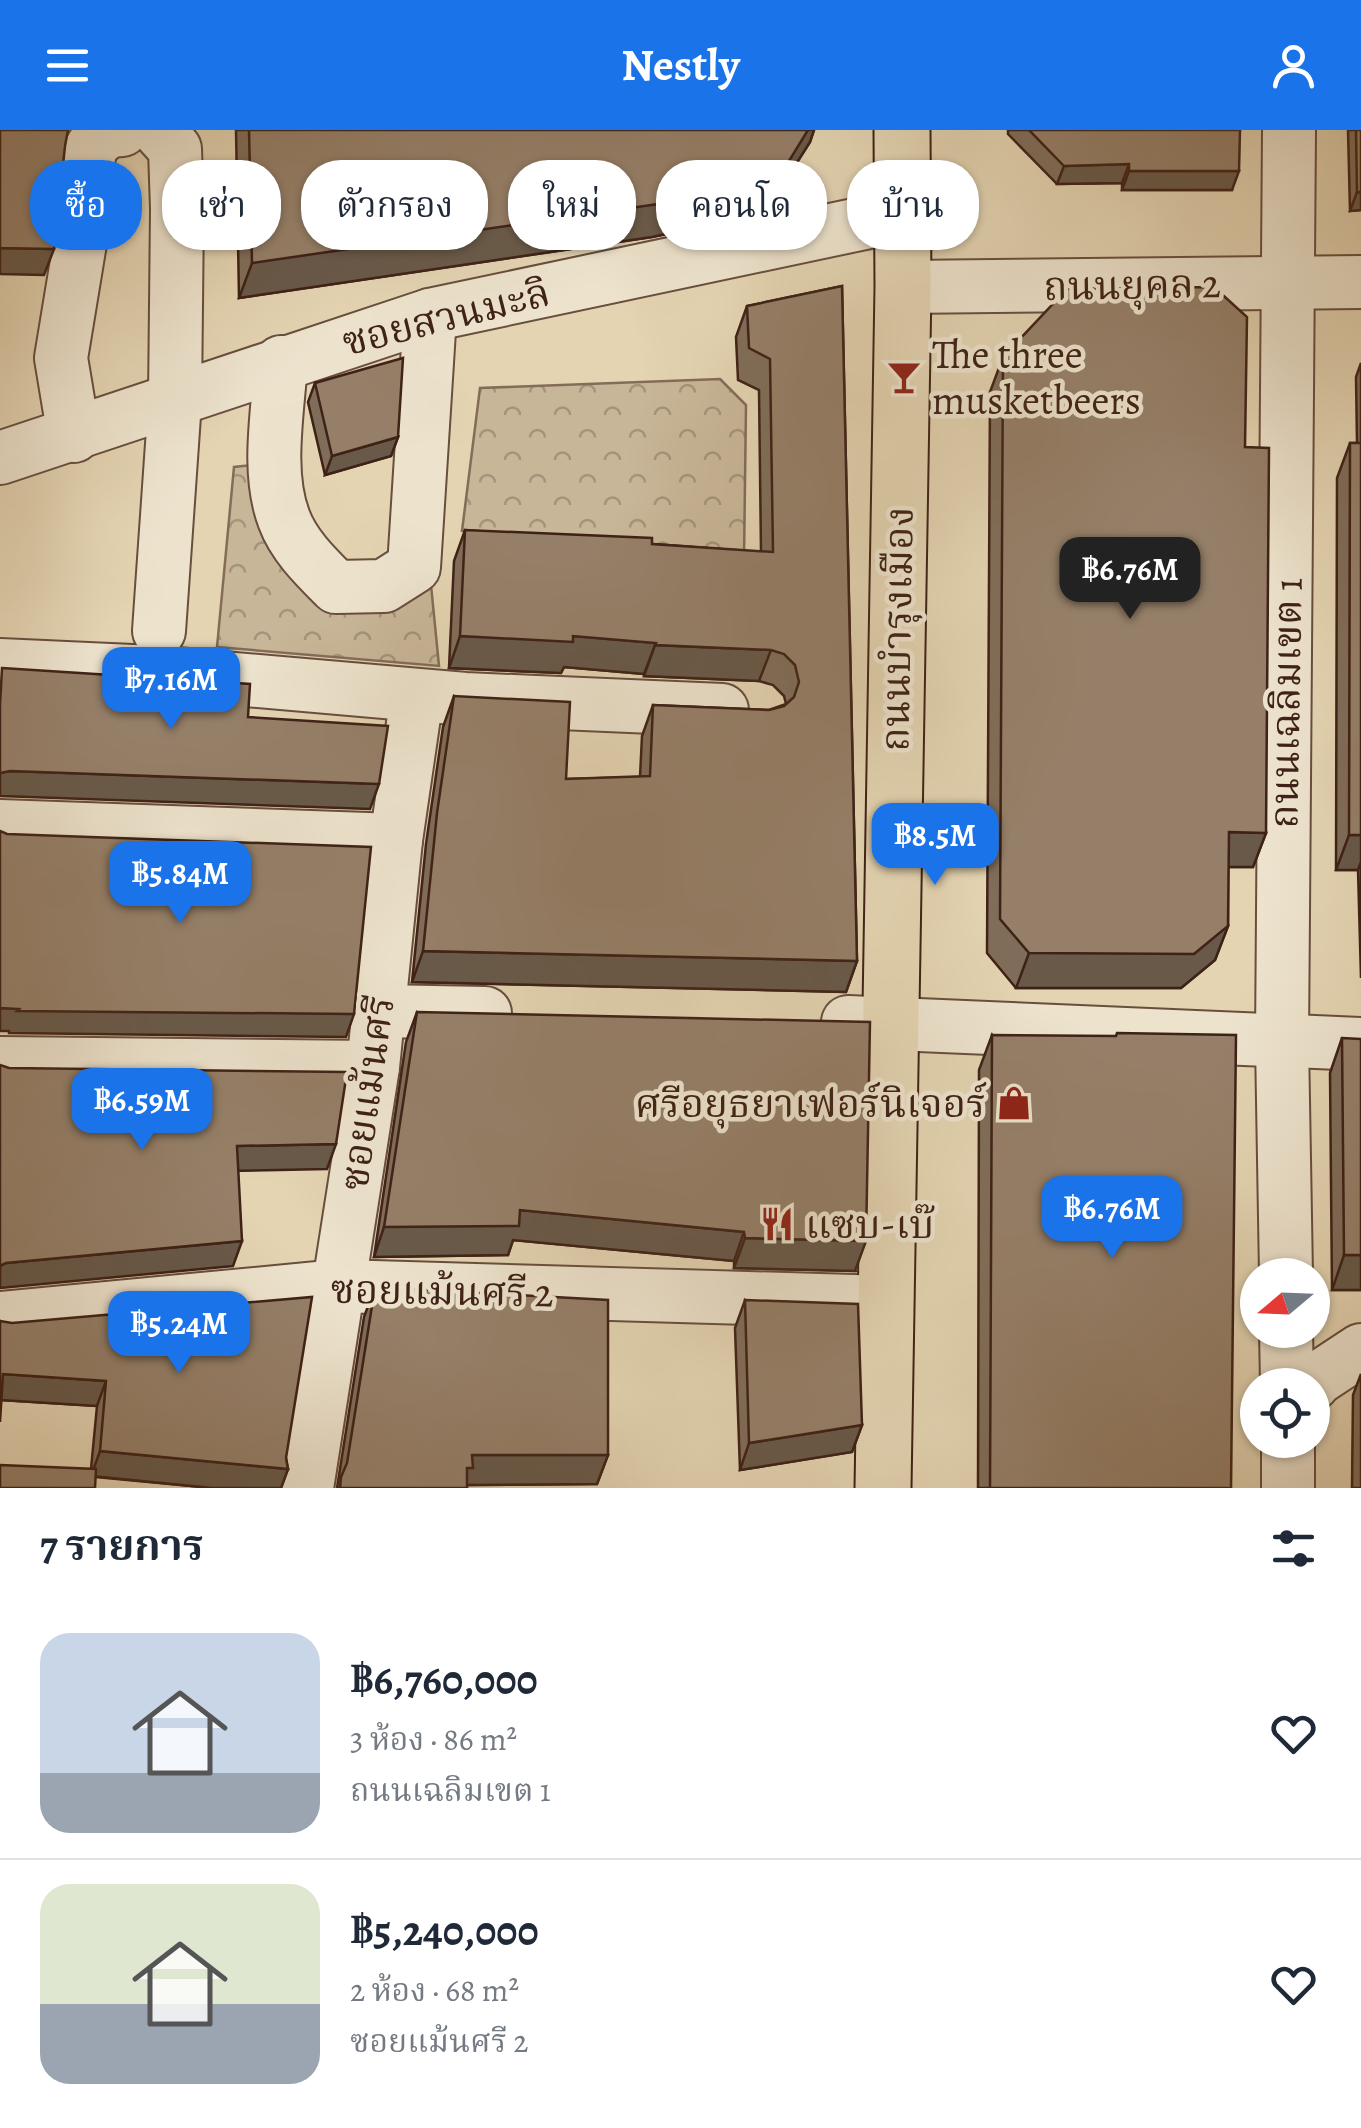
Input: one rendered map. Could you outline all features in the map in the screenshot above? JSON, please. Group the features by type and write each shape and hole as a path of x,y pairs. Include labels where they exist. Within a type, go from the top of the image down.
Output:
{"main road":[{"name":"ถนนบำรุงเมือง","path":"902,130 902,160"},
{"name":"ถนนบำรุงเมือง","path":"883,1488 902,250"}],"street":[{"path":"74,436 61,358 80,243 90,148 109,131 122,130"},
{"path":"158,130 168,139 177,161 175,401 160,631"},
{"name":"ถนนเฉลิมเขต 1","path":"1286,1258 1282,1043 1290,130"},
{"name":"ซอยสวนมะลิ","path":"0,458 430,314 847,227"},
{"name":"ถนนยุคล 2","path":"903,287 1361,282"},
{"path":"281,362 275,467 283,518 302,552 336,587 384,586 414,568 430,314"},
{"path":"0,665 154,672 417,696 758,711"},
{"name":"ซอยแม้นศรี","path":"307,1488 373,1068 396,840 417,696"},
{"path":"0,826 396,840"},
{"path":"380,1011 537,1015"},
{"path":"792,1021 1361,1044"},
{"path":"0,1063 373,1068"},
{"name":"ซอยแม้นศรี 2","path":"0,1318 339,1286 886,1302"},
{"path":"1330,1372 1361,1350"},
{"path":"1288,1458 1288,1488"}],"green space":[{"path":"720,379 746,405 744,560 462,531 480,388"},
{"path":"252,465 293,567 431,585 439,666 217,647 234,467"}],"building":[{"path":"0,130 68,130 64,160 30,160 30,249 0,248"},
{"path":"249,130 808,130 790,160 656,160 656,204 636,207 636,160 508,160 508,226 488,229 488,160 301,160 301,250 341,250 252,263 252,250 281,250 281,160 250,160"},
{"path":"1029,130 1240,130 1239,171 1129,171 1129,164 1064,166"},
{"path":"1356,130 1361,130 1361,192 1357,192"},
{"path":"842,286 857,961 423,951 454,696 570,702 566,779 650,776 653,705 769,710 784,706 794,697 799,682 795,665 784,654 771,650 655,645 573,636 573,642 460,636 465,530 652,538 652,544 773,552 770,359 749,348 747,306"},
{"path":"1214,287 1247,317 1245,447 1269,448 1266,833 1229,832 1228,926 1194,954 1029,953 1000,919 1003,357 1067,289"},
{"path":"403,358 398,437 332,456 315,383"},
{"path":"1350,443 1361,443 1361,835 1349,835"},
{"path":"2,668 250,684 248,717 388,726 379,784 0,773"},
{"path":"0,831 371,847 354,1014 0,1008"},
{"path":"417,1012 870,1022 866,1241 745,1238 744,1232 520,1210 519,1226 384,1227"},
{"path":"992,1035 1236,1035 1231,1488 990,1488"},
{"path":"1342,1038 1361,1039 1361,1255 1344,1255"},
{"path":"0,1065 347,1072 336,1144 237,1146 242,1241 0,1266"},
{"path":"375,1287 608,1300 608,1455 472,1455 467,1488 340,1488"},
{"path":"312,1297 286,1458 288,1469 100,1451 106,1381 3,1374 0,1422 0,1321"},
{"path":"745,1300 858,1304 862,1425 749,1443"},
{"path":"0,1465 96,1469 95,1488 0,1488"}],"place":[{"name":"The three musketbeers","path":"904,377"},
{"name":"ศรีอยุธยาเฟอร์นิเจอร์","path":"1014,1103"},
{"name":"แซบ-เบ๊","path":"777,1224"}]}
